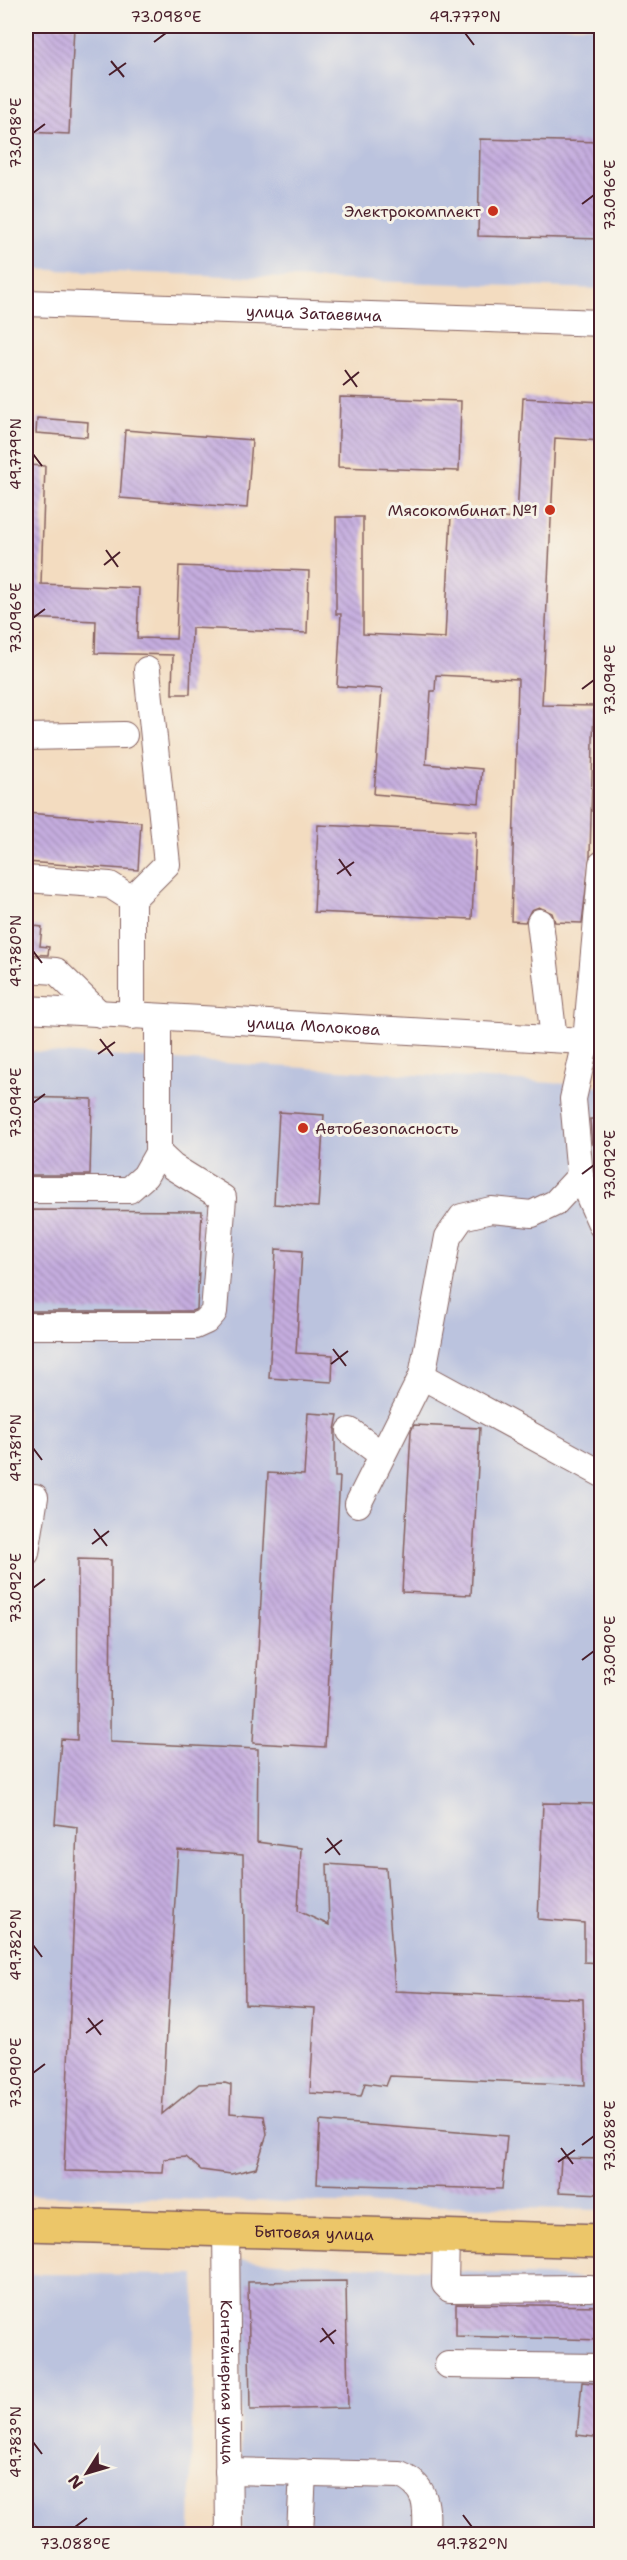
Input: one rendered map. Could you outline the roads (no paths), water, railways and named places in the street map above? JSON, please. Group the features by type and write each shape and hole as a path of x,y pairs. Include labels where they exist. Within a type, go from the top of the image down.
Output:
{"main road":[{"name":"Бытовая улица","path":"26,2224 602,2241"}],"street":[{"path":"26,292 88,306"},
{"name":"улица Затаевича","path":"26,303 602,323"},
{"path":"132,1016 132,899 167,864 147,670"},
{"path":"26,737 124,735"},
{"path":"602,864 594,1042 573,1099 580,1176 602,1226"},
{"path":"26,879 110,885 132,899"},
{"path":"540,922 554,1039"},
{"path":"26,969 56,971 100,1014"},
{"name":"улица Молокова","path":"26,1009 594,1042"},
{"path":"26,1191 129,1190 145,1176 158,1153 158,1018"},
{"path":"26,1326 195,1326 206,1321 214,1312 223,1198 173,1167 158,1153"},
{"path":"358,1504 422,1376 448,1237 462,1217 490,1210 532,1214 555,1203 580,1176"},
{"path":"422,1376 602,1474"},
{"path":"350,1431 382,1455"},
{"path":"26,1554 35,1497"},
{"name":"Контейнерная улица","path":"226,2229 229,2535"},
{"path":"446,2235 445,2284 450,2289 590,2288"},
{"path":"448,2365 602,2367"},
{"path":"228,2471 400,2475 415,2481 424,2497 426,2535"},
{"path":"300,2535 303,2472"}],"place":[{"name":"Электрокомплект","path":"493,211"},
{"name":"Мясокомбинат №1","path":"550,510"},
{"name":"Автобезопасность","path":"303,1128"}]}
